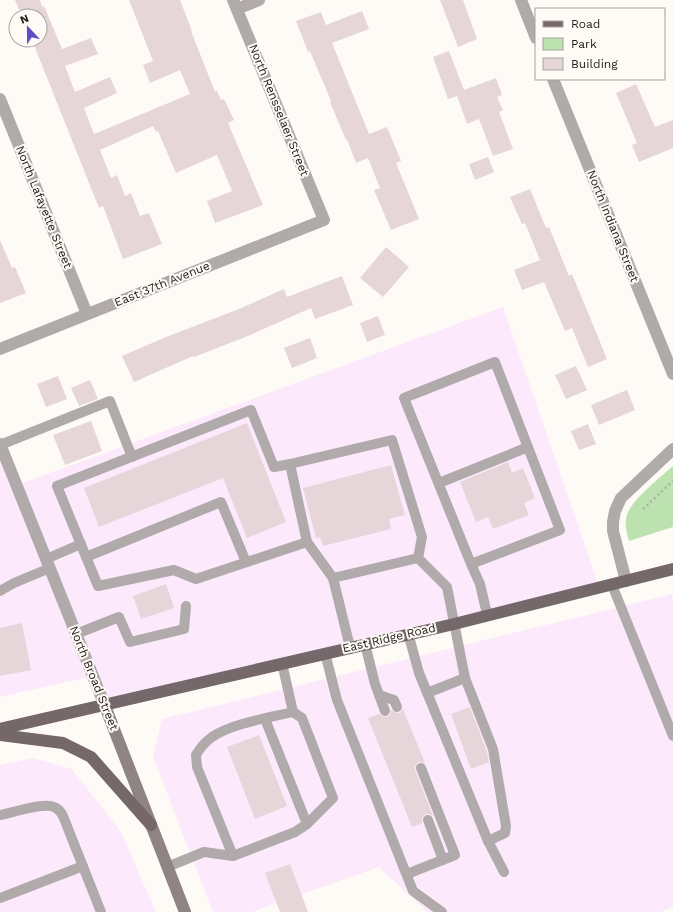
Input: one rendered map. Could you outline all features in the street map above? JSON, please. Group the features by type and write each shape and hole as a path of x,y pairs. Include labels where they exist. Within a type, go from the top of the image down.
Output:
{"main road":[{"name":"East Ridge Road","path":"0,730 408,633 454,624 487,614 612,585 673,569"},
{"path":"0,735 63,743 91,757 151,825"}],"street":[{"path":"235,4 259,0"},
{"path":"521,0 535,35"},
{"name":"North Rensselaer Street","path":"235,4 324,220"},
{"name":"North Indiana Street","path":"553,80 673,374"},
{"name":"North Lafayette Street","path":"0,99 87,314"},
{"name":"East 37th Avenue","path":"0,349 324,220"},
{"name":"North Broad Street","path":"0,445 105,706 185,912"},
{"path":"626,581 613,531 615,511 621,498 673,449"}],"lane":[{"path":"472,564 560,530 495,362 404,398 480,584 487,614"},
{"path":"0,445 110,401 132,456"},
{"path":"307,542 196,579 174,570 98,586 57,486 251,410 274,467 392,440 422,537 418,558"},
{"path":"439,483 528,447"},
{"path":"290,464 307,542 333,578 350,647"},
{"path":"86,557 221,502 246,562"},
{"path":"0,591 81,544"},
{"path":"333,578 418,558"},
{"path":"418,558 447,587 465,678 491,745 506,826 504,833 488,841"},
{"path":"612,585 673,736"},
{"path":"76,634 119,616 130,642 184,629 186,606"},
{"path":"408,633 419,673 427,693 488,841 504,872"},
{"path":"365,644 375,684 385,711"},
{"path":"325,653 337,700 413,891 442,912"},
{"path":"168,867 204,852 233,856 295,832 307,824 333,798 302,718 293,712 282,663"},
{"path":"427,693 465,678"},
{"path":"379,695 394,700 397,706"},
{"path":"233,856 197,766 196,756 205,742 213,736 242,725 293,712"},
{"path":"265,719 307,824"},
{"path":"407,874 455,854 421,768"},
{"path":"0,816 43,806 55,807 60,811 101,912"},
{"path":"428,820 443,860"},
{"path":"0,898 83,866"}],"path":[{"path":"643,509 673,481"}],"shaded area":[{"path":"503,307 598,583 107,700 20,484"},
{"path":"0,448 93,676 0,697"},
{"path":"673,594 673,907 660,912 427,912 379,867 252,912 213,912 153,757 162,719"},
{"path":"33,758 72,769 121,832 156,912 0,912 0,765"}],"green space":[{"path":"673,466 673,527 629,541 626,519 632,506 645,491"}],"building":[{"path":"15,0 40,0 42,7 44,6 45,8 18,8"},
{"path":"129,0 180,0 215,92 217,91 221,100 224,99 234,120 228,123 263,205 215,223 207,201 232,191 217,155 176,173 158,131 156,132 153,126 100,150 111,178 117,175 125,196 131,193 140,216 149,213 162,244 123,259 103,206 99,208 35,48 48,48 48,16 62,49 91,38 98,54 65,66 75,92 110,77 117,93 84,108 94,134 190,94 180,70 150,83 143,65 153,61"},
{"path":"440,0 463,0 477,39 458,47"},
{"path":"362,11 369,29 332,43 369,134 387,127 401,161 396,163 419,219 391,230 374,190 380,188 368,158 356,163 310,51 308,52 296,21 321,12 326,25"},
{"path":"449,51 464,90 496,78 502,95 497,97 503,110 499,112 513,149 493,156 479,119 467,124 457,96 448,99 433,57"},
{"path":"636,84 655,127 673,120 673,148 639,162 632,145 637,143 616,93"},
{"path":"488,157 494,172 475,180 469,164"},
{"path":"530,189 546,228 549,227 569,276 572,274 607,359 588,367 572,328 565,331 544,282 522,290 514,270 540,260 525,223 522,224 510,197"},
{"path":"0,240 12,268 15,267 26,293 0,303"},
{"path":"386,247 409,267 383,297 360,278"},
{"path":"342,276 353,305 315,319 311,308 248,336 194,357 193,356 134,382 122,356 166,337 239,309 284,289 287,297"},
{"path":"378,316 385,335 367,342 360,323"},
{"path":"310,338 317,358 292,368 284,348"},
{"path":"576,366 587,390 566,399 555,375"},
{"path":"58,376 67,399 46,407 37,384"},
{"path":"90,380 98,399 79,406 71,388"},
{"path":"627,390 635,410 599,425 591,405"},
{"path":"91,421 102,451 65,465 53,435"},
{"path":"247,423 286,522 247,538 223,478 99,527 84,488"},
{"path":"588,424 596,444 579,450 571,431"},
{"path":"508,462 512,473 523,468 535,498 524,503 529,515 493,529 488,517 476,522 460,482"},
{"path":"391,465 405,515 389,519 391,529 323,546 320,537 316,538 303,488"},
{"path":"166,584 174,608 141,619 133,596"},
{"path":"22,623 31,670 0,676 0,628"},
{"path":"470,707 487,752 489,762 471,769 451,714"},
{"path":"403,709 425,763 418,762 415,770 433,816 425,814 422,819 422,823 412,827 368,718 379,714 387,717 390,715 391,710 400,713"},
{"path":"259,735 287,806 255,819 227,747"},
{"path":"290,864 308,912 280,912 265,873"}]}
